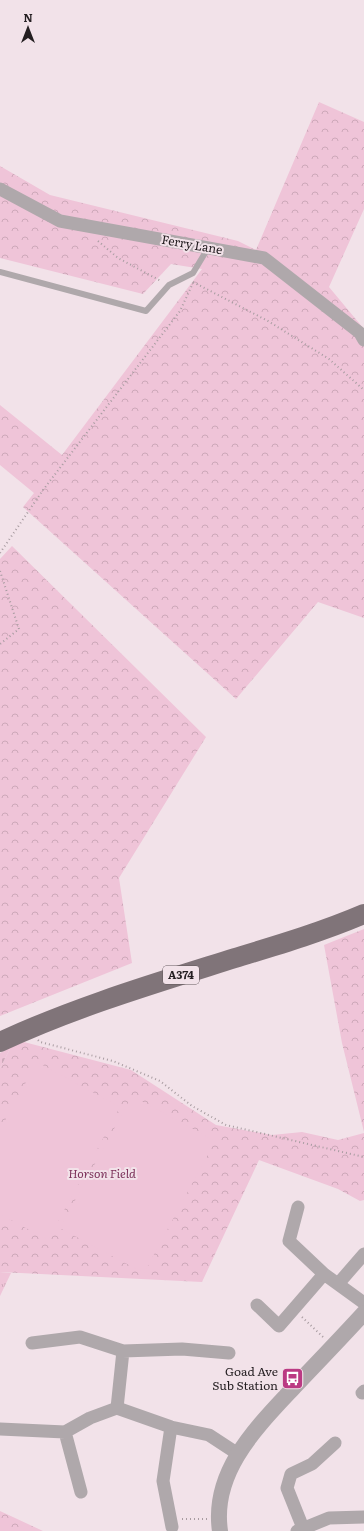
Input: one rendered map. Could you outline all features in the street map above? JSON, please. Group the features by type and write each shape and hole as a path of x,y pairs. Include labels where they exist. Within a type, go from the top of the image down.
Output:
{"main road":[{"name":"A374","path":"0,1042 66,1014 183,974 301,937 364,914"}],"street":[{"name":"Ferry Lane","path":"0,189 60,222 264,258 360,333 364,340"},
{"path":"298,1207 289,1241 324,1274 364,1303"},
{"path":"338,1284 364,1254"},
{"path":"257,1305 279,1326 324,1274"},
{"path":"220,1525 219,1502 222,1487 238,1454 258,1426 364,1313"},
{"path":"32,1343 80,1338 123,1350 182,1349 229,1353"},
{"path":"117,1408 123,1350"},
{"path":"0,1429 65,1432 90,1418 117,1408 171,1427 208,1435 238,1454"},
{"path":"171,1427 163,1481 172,1523"},
{"path":"65,1432 81,1492"},
{"path":"335,1443 312,1464 291,1474 287,1488 300,1529 329,1518 343,1525 364,1517"}],"lane":[{"path":"0,272 146,312 169,284 193,273 208,248"}],"path":[{"path":"80,225 118,258 163,282 193,282 268,321 329,359 364,390"},
{"path":"0,553 43,490 180,311 196,276"},
{"path":"0,571 19,629 0,644"},
{"path":"29,1030 40,1042 113,1061 160,1081 192,1106 226,1126 364,1157"},
{"path":"294,1309 333,1346"},
{"path":"172,1523 220,1525"}],"green space":[{"path":"319,102 364,122 364,209 329,287 364,329 364,618 318,602 236,699 23,507 34,493 0,465 0,405 62,455 202,269 171,264 143,294 0,258 0,166 50,195 238,241 256,250"},
{"path":"12,546 206,737 119,878 132,963 0,1016 0,559"},
{"path":"364,929 364,1132 342,1043 324,945"},
{"name":"Horson Field","path":"24,1042 131,1070 216,1125 272,1135 302,1132 338,1140 364,1133 364,1200 360,1201 338,1189 259,1160 202,1282 0,1272 0,1068 11,1047"},
{"path":"11,1047 0,1068 0,1053"},
{"path":"37,1062 120,1107 48,1240 0,1214 0,1130"},
{"path":"132,1096 215,1141 144,1273 60,1228"},
{"path":"0,1272 11,1273 0,1296"},
{"path":"0,1511 43,1531 0,1531"}],"place":[{"name":"Goad Ave Sub Station","path":"293,1379"}]}
